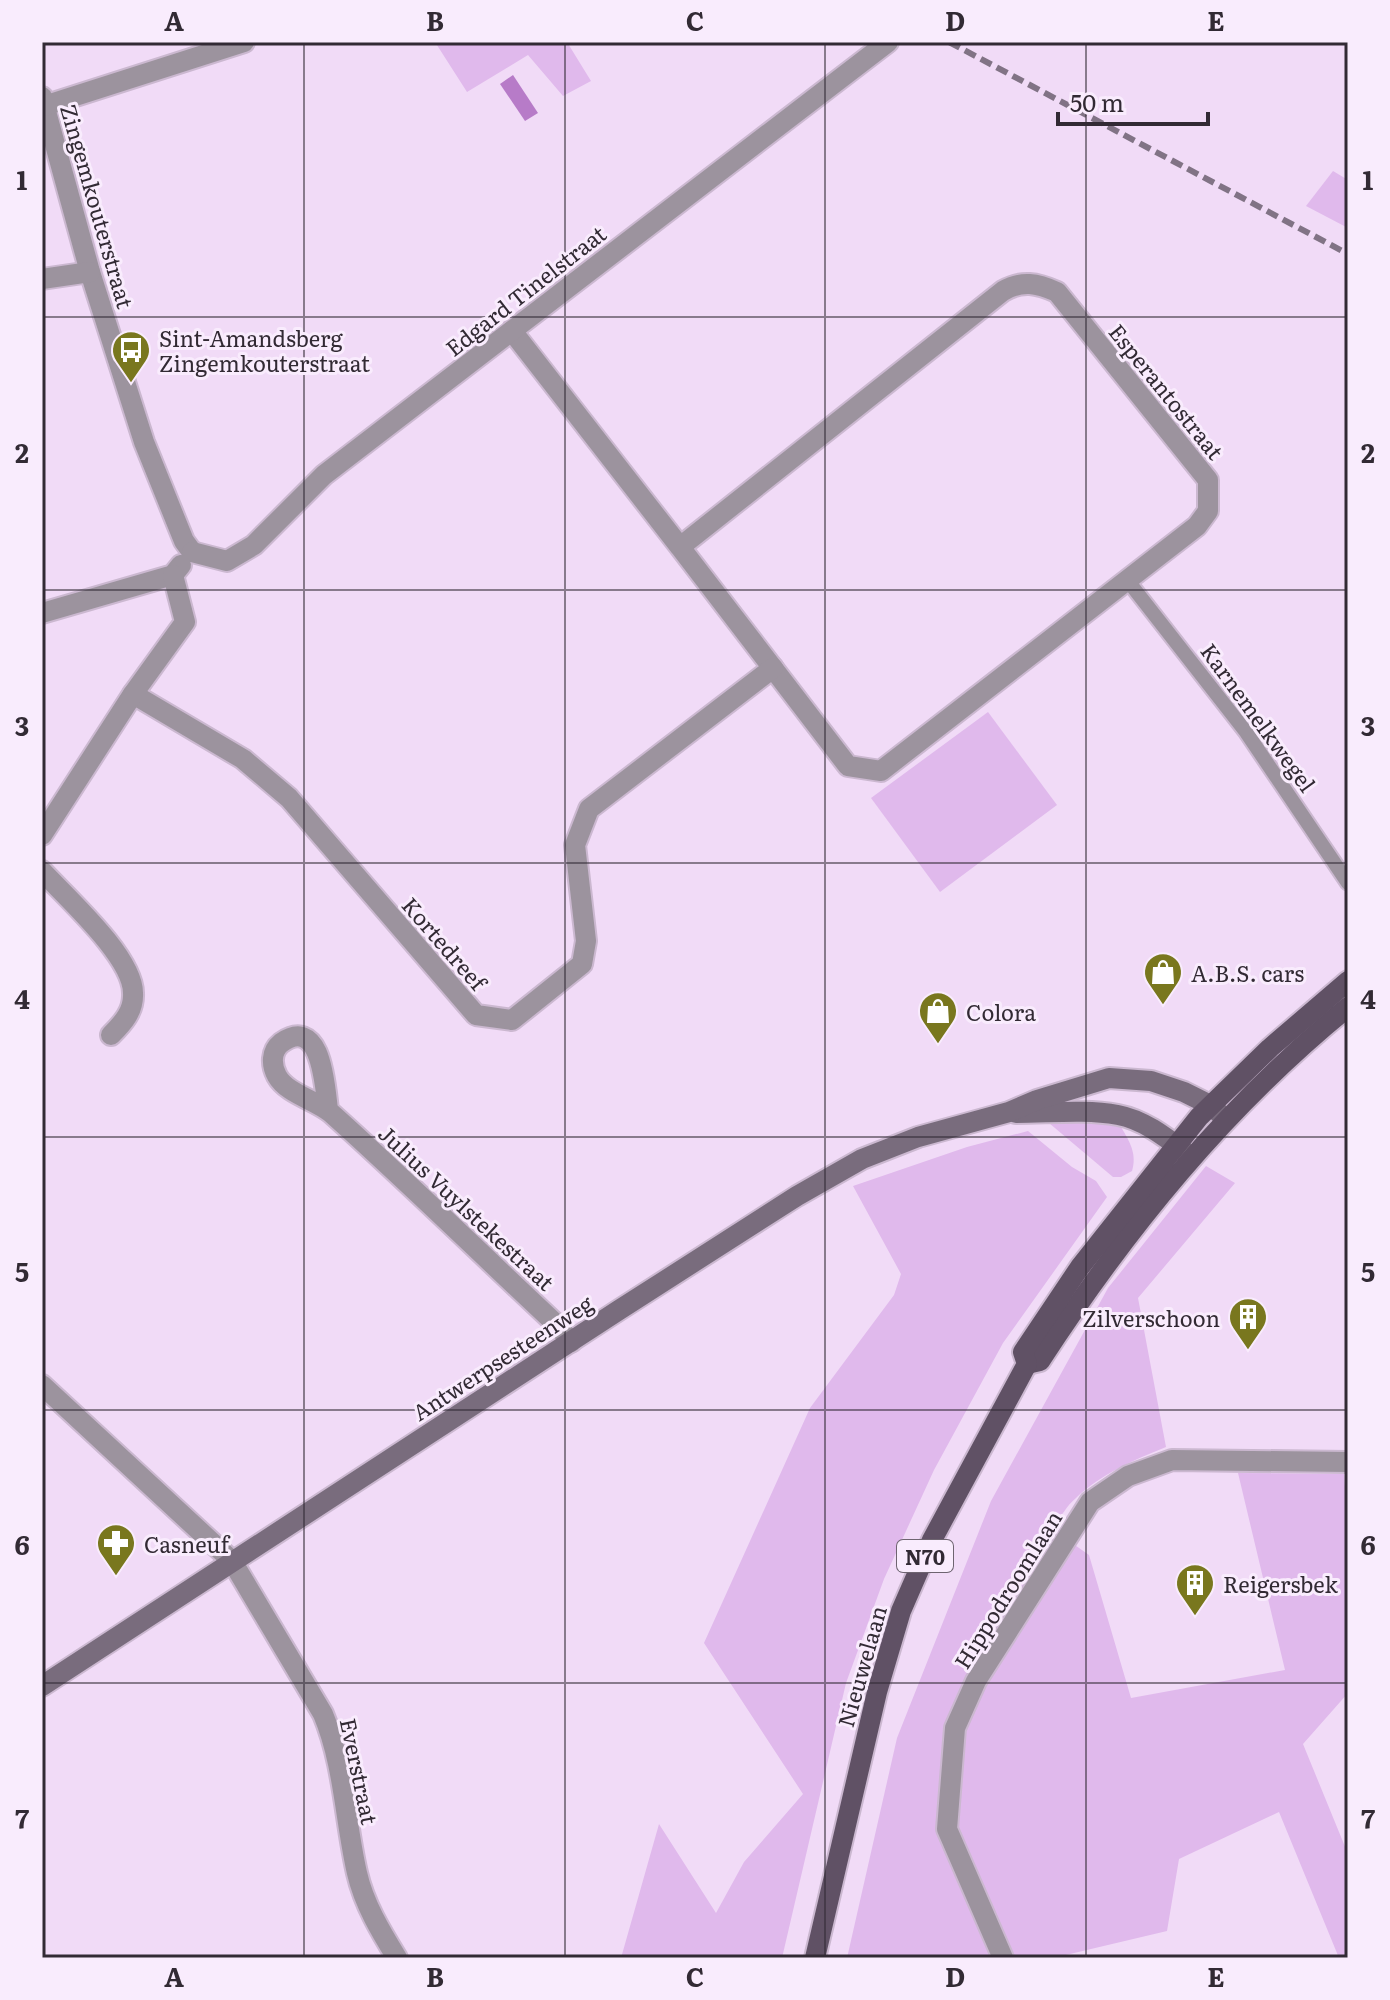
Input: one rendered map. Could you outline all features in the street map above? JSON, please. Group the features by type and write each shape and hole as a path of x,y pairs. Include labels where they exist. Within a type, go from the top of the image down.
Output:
{"main road":[{"name":"N70","path":"1192,1157 1219,1113 1270,1048 1348,981"},
{"name":"N70","path":"1219,1113 1267,1078 1348,1007"},
{"name":"Antwerpsesteenweg","path":"42,1686 797,1196 862,1159 918,1137 1009,1112 1109,1078 1151,1081 1184,1092 1219,1113"},
{"name":"Antwerpsesteenweg","path":"1009,1112 1120,1115 1158,1132 1192,1157"},
{"name":"Nieuwelaan","path":"815,1958 863,1748 901,1611 932,1540 1027,1364 1023,1352 1080,1267 1175,1144 1219,1113"},
{"name":"Nieuwelaan","path":"1027,1364 1040,1361 1088,1288 1192,1157"}],"street":[{"path":"43,102 244,42"},
{"name":"Edgard Tinelstraat","path":"192,552 227,561 254,545 324,475 888,42"},
{"name":"Zingemkouterstraat","path":"43,102 90,272 144,442 184,541 192,552"},
{"path":"42,279 90,272"},
{"name":"Esperantostraat","path":"512,331 848,766 881,771 1128,581 1197,526 1208,511 1208,480 1057,292 1024,283 1003,291 680,547"},
{"path":"42,613 173,575 192,552"},
{"path":"42,835 133,694 185,622 173,575"},
{"name":"Karnemelkwegel","path":"1128,581 1246,732 1348,883"},
{"name":"Kortedreef","path":"133,694 243,759 289,798 476,1015 512,1020 582,964 586,941 575,845 589,809 773,668"},
{"path":"42,871 114,949 131,975 134,995 127,1019 111,1035"},
{"name":"Julius Vuylstekestraat","path":"328,1110 557,1325 571,1342"},
{"name":"Everstraat","path":"42,1385 232,1561 333,1736 357,1877 376,1924 397,1958"},
{"name":"Hippodroomlaan","path":"1003,1958 947,1829 955,1728 976,1681 1090,1502 1128,1476 1172,1460 1348,1462"}],"shaded area":[{"path":"435,42 567,42 591,81 563,96 528,55 467,92"},
{"path":"513,75 538,113 525,121 500,84"},
{"path":"1333,171 1348,180 1348,228 1306,206"},
{"path":"988,712 1057,805 940,892 871,798"},
{"path":"1099,1120 1121,1127 1130,1143 1134,1159 1132,1171 1121,1177 1113,1177 1049,1123"},
{"path":"1028,1131 1072,1167 1096,1181 1107,1197 1003,1343 934,1470 884,1579 846,1683 782,1958 621,1958 659,1824 716,1913 744,1862 803,1794 704,1643 810,1408 894,1295 901,1274 853,1186 967,1147"},
{"path":"1206,1166 1235,1183 1138,1298 1166,1447 1107,1475 1086,1489 1072,1501 1052,1529 1089,1555 1131,1698 1285,1670 1238,1473 1344,1474 1348,1525 1348,1693 1303,1744 1348,1854 1348,1958 1339,1958 1279,1812 1179,1859 1167,1931 1053,1958 847,1958 897,1738 991,1501 1108,1288"}],"railway":[{"path":"949,42 1348,254"}],"place":[{"name":"Sint-Amandsberg Zingemkouterstraat","path":"131,384"},
{"name":"A.B.S. cars","path":"1163,1006"},
{"name":"Colora","path":"938,1045"},
{"name":"Zilverschoon","path":"1248,1351"},
{"name":"Casneuf","path":"116,1577"},
{"name":"Reigersbek","path":"1195,1617"}]}
